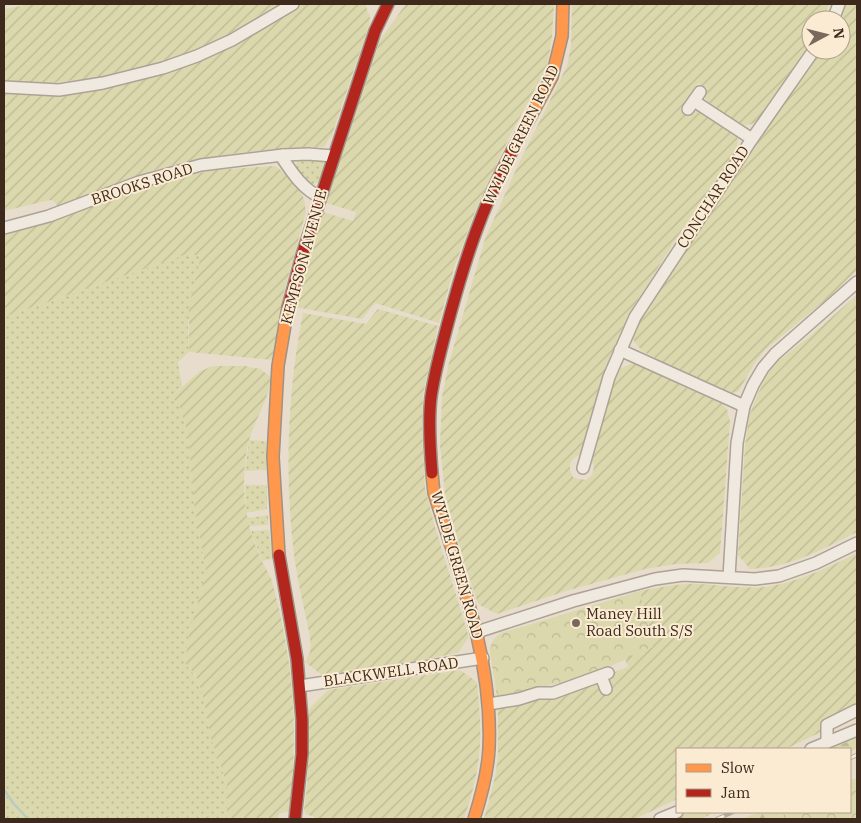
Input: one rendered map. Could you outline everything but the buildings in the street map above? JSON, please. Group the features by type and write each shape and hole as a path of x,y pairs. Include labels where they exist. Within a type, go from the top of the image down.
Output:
{"street":[{"path":"4,87 59,90 103,83 163,68 197,56 232,40 293,4"},
{"name":"KEMPSON AVENUE","path":"295,819 302,754 300,686 277,539 273,457 278,366 288,307 302,255 375,31 388,4"},
{"name":"WYLDE GREEN ROAD","path":"474,819 489,750 489,704 483,658 477,632 434,493 430,450 431,398 439,355 464,263 493,187 552,77 562,36 563,4"},
{"name":"CONCHAR ROAD","path":"583,468 609,377 635,317 752,139 807,60"},
{"path":"694,101 752,139"},
{"path":"283,155 283,159 301,183 310,192 320,196"},
{"name":"BROOKS ROAD","path":"4,228 49,216 110,192 168,173 210,164 283,155 333,156"},
{"path":"729,577 738,443 744,406 750,391 763,368 775,354 857,282"},
{"path":"620,350 744,406"},
{"path":"477,632 573,601 655,579 683,575 755,578 779,576 816,563 857,543"},
{"name":"BLACKWELL ROAD","path":"300,686 483,658"},
{"path":"489,704 519,699 538,693 553,693 604,675 606,689"},
{"path":"827,741 828,725 857,710"},
{"path":"812,748 857,730"},
{"path":"660,819 676,812"}],"green space":[{"path":"31,4 279,4 239,29 215,41 158,63 79,81 44,84 4,80 4,9"},
{"path":"304,4 365,4 370,17 369,25 332,135 324,147 223,155 184,162 151,171 57,206 54,201 50,200 4,211 4,92 52,96 76,94 118,86 167,73"},
{"path":"406,4 554,4 552,37 547,67 509,138 475,212 454,268 439,323 375,303 362,319 295,307 323,212 353,221 356,212 326,203 380,40"},
{"path":"572,4 829,4 827,10 801,10 801,58 756,123 742,126 706,100 704,97 707,88 698,83 680,109 689,115 697,110 737,134 738,149 682,230 628,315 609,360 580,455 573,459 570,465 570,471 574,478 586,480 592,475 594,466 590,459 617,370 635,362 721,403 727,409 730,422 720,553 708,563 676,564 645,569 566,591 497,614 478,604 445,494 440,445 442,396 449,363 485,239 519,163 567,66 571,46"},
{"path":"845,4 857,4 857,270 833,294 766,349 756,361 738,392 731,393 688,375 642,351 631,337 673,267 814,60 851,60 851,10 842,10"},
{"path":"301,159 320,159 324,165 319,182 309,185 295,169 297,161"},
{"path":"274,166 287,175 300,190 303,195 306,212 284,292 272,360 189,352 189,306 201,256 187,254 4,317 4,235 58,220 127,193 189,175 214,170"},
{"path":"187,254 202,256 188,323 189,352 178,362 182,386 172,396 180,408 188,434 194,503 206,572 188,638 185,663 196,677 202,692 211,738 227,784 227,819 4,819 4,317"},
{"path":"857,295 857,532 792,561 764,568 750,569 738,555 745,446 749,416 768,373 779,360 809,337"},
{"path":"378,309 438,326 423,395 422,429 425,488 469,637 458,653 388,666 322,675 305,662 310,652 310,639 296,569 289,500 289,437 293,374 303,313 366,324"},
{"path":"212,366 245,366 260,369 271,377 266,398 249,439 244,485 249,524 260,557 272,581 280,614 286,642 293,698 294,753 289,811 279,814 278,819 227,819 227,784 211,738 202,692 196,676 185,663 188,638 206,572 194,504 188,434 180,408 172,396 199,372"},
{"path":"249,440 266,441 266,470 245,471"},
{"path":"245,485 267,485 267,509 246,513"},
{"path":"268,515 268,525 249,526 247,518"},
{"path":"269,530 272,559 262,561 251,531"},
{"path":"857,553 857,703 827,719 821,732 788,748 676,748 676,799 635,819 484,819 495,777 498,756 498,709 595,683 601,687 609,683 615,672 628,667 625,659 653,647 640,591 691,584 743,587 771,586 805,577"},
{"path":"640,591 654,647 613,665 568,681 497,697 490,653 492,641 498,635"},
{"path":"460,670 477,682 480,728 477,771 464,819 314,819 314,817 306,814 304,811 307,784 309,709 328,690"},
{"path":"857,738 857,748 851,751 851,748 832,748"},
{"path":"857,778 857,819 775,819 787,813 851,813 851,780"},
{"path":"688,813 713,813 701,819 673,819"},
{"path":"757,813 787,813 775,819 742,819"}],"waterway":[{"path":"4,790 28,819"}],"railway":[{"path":"851,758 857,755"},
{"path":"717,819 731,813"}],"traffic: slow":[{"path":"512,151 552,77 562,36 563,4"},
{"path":"279,555 273,457 278,366 288,307"},
{"path":"432,473 434,493 473,619 486,683 489,715 489,748 484,784 474,819"}],"traffic: jam":[{"path":"288,307 302,255 375,31 388,4"},
{"path":"432,473 430,406 439,356 456,293 476,231 492,191 512,151"},
{"path":"279,555 297,659 302,720 302,754 295,819"}],"place":[{"name":"Maney Hill Road South S/S","path":"576,623"}]}
